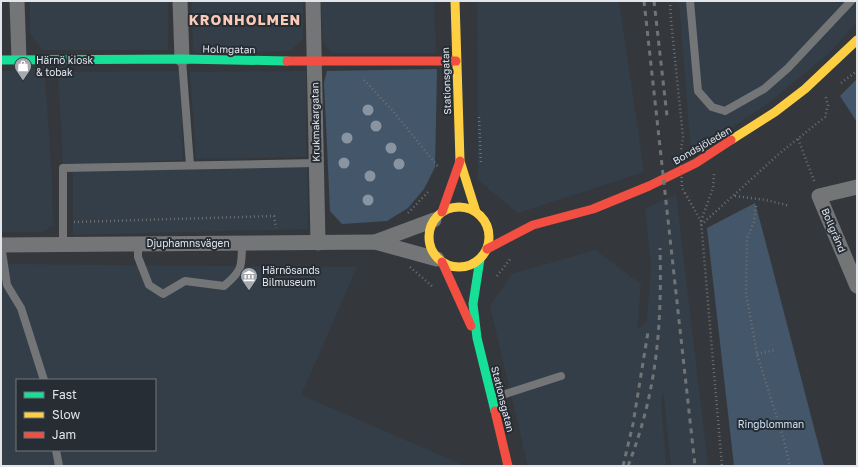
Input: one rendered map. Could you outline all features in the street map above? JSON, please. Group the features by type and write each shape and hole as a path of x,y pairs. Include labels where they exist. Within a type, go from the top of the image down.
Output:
{"main road":[{"name":"Stationsgatan","path":"455,1 460,161 476,212"},
{"name":"Bondsjöleden","path":"487,249 533,225 593,209 649,186 696,163 776,112 805,89 857,40"},
{"name":"Holmgatan","path":"1,60 182,59 314,62 456,60"},
{"name":"Stationsgatan","path":"438,216 460,161"},
{"path":"454,207 462,207 476,212 485,221 489,234 487,249 480,259 470,265 461,267 452,267 439,260 431,249 429,239 429,231 438,216 454,207"},
{"path":"485,221 500,224"},
{"name":"Bondsjöleden","path":"513,224 533,225"},
{"name":"Stationsgatan","path":"480,259 473,304 476,338 508,466"},
{"name":"Stationsgatan","path":"439,260 476,338"}],"street":[{"path":"17,1 19,59"},
{"path":"180,1 182,59"},
{"name":"Krukmakargatan","path":"313,1 318,243"},
{"path":"819,196 857,186"},
{"name":"Bollgränd","path":"819,196 857,286"},
{"name":"Djuphamnsvägen","path":"375,242 438,216"},
{"name":"Djuphamnsvägen","path":"1,245 63,238 138,243 375,242 439,260"}],"lane":[{"path":"690,1 698,91 712,107 725,111 768,86 788,68 851,1"},
{"path":"182,59 190,165"},
{"path":"63,238 63,168 316,163"},
{"path":"138,243 138,257 149,285 163,294 186,281 224,286 239,274 242,257 242,243"},
{"path":"1,245 7,285 21,308 44,379"},
{"path":"490,398 562,376"},
{"path":"56,451 59,466"}],"path":[{"path":"670,1 683,138 680,153"},
{"path":"362,78 393,111 439,168"},
{"path":"701,223 734,196 780,153 825,117 828,105 824,94"},
{"path":"798,139 801,150 814,178 819,196"},
{"path":"680,157 682,188 701,223 722,466"},
{"path":"438,173 439,161"},
{"path":"701,223 713,188 714,169"},
{"path":"404,218 432,187"},
{"path":"734,196 766,200 790,206"},
{"path":"756,206 754,222 747,238 746,293 757,354 783,437 790,466"},
{"path":"63,238 75,232 74,221 274,216 276,233"},
{"path":"405,263 438,290"},
{"path":"757,354 775,350"}],"shaded area":[{"path":"30,1 168,1 168,50 43,50 30,33"},
{"path":"192,1 303,1 303,39 290,51 193,53"},
{"path":"321,1 434,1 436,53 332,53 323,42"},
{"path":"477,1 619,1 644,172 518,213 478,180"},
{"path":"679,1 857,1 857,22 828,54 767,104 715,139 691,152"},
{"path":"36,69 45,79 51,161 53,225 43,232 1,232 1,71"},
{"path":"180,71 183,160 63,164 58,72"},
{"path":"306,71 306,157 196,159 190,72"},
{"path":"307,166 308,229 73,235 73,171"},
{"path":"676,194 708,466 671,466 663,389 661,401 666,466 528,466 490,306 512,274 595,250 641,284 637,330 647,321 651,265 645,209"},
{"path":"1,264 357,267 301,395 465,466 1,466"}],"green space":[{"path":"437,69 435,167 424,189 408,208 387,221 342,224 330,211 324,83 327,71"},
{"path":"857,79 857,122 840,96"},
{"name":"Ringblomman","path":"755,203 824,466 734,466 707,228"}],"railway":[{"path":"644,1 695,466"},
{"path":"654,1 667,116"},
{"path":"628,466 646,412 656,358 660,305 660,248"},
{"path":"623,466 633,424 648,332"}],"traffic: fast":[{"path":"1,60 182,59 287,61"},
{"path":"480,259 473,304 477,338 495,411"}],"traffic: slow":[{"path":"455,1 460,161 476,212"},
{"path":"731,140 775,112 805,89 857,40"},
{"path":"453,207 465,207 476,212 484,220 489,231 489,237 487,249 476,262 465,267 453,267 442,262 434,254 429,243 429,231 434,220 442,212 453,207"}],"traffic: jam":[{"path":"287,61 456,61"},
{"path":"487,249 533,225 593,209 649,186 696,163 731,140"},
{"path":"442,212 460,161"},
{"path":"442,262 471,326"},
{"path":"495,411 508,466"}],"place":[{"name":"Härnö kiosk & tobak","path":"23,81"},
{"name":"Härnösands Bilmuseum","path":"249,291"}],"district":[{"name":"KRONHOLMEN","path":"245,20"}]}
